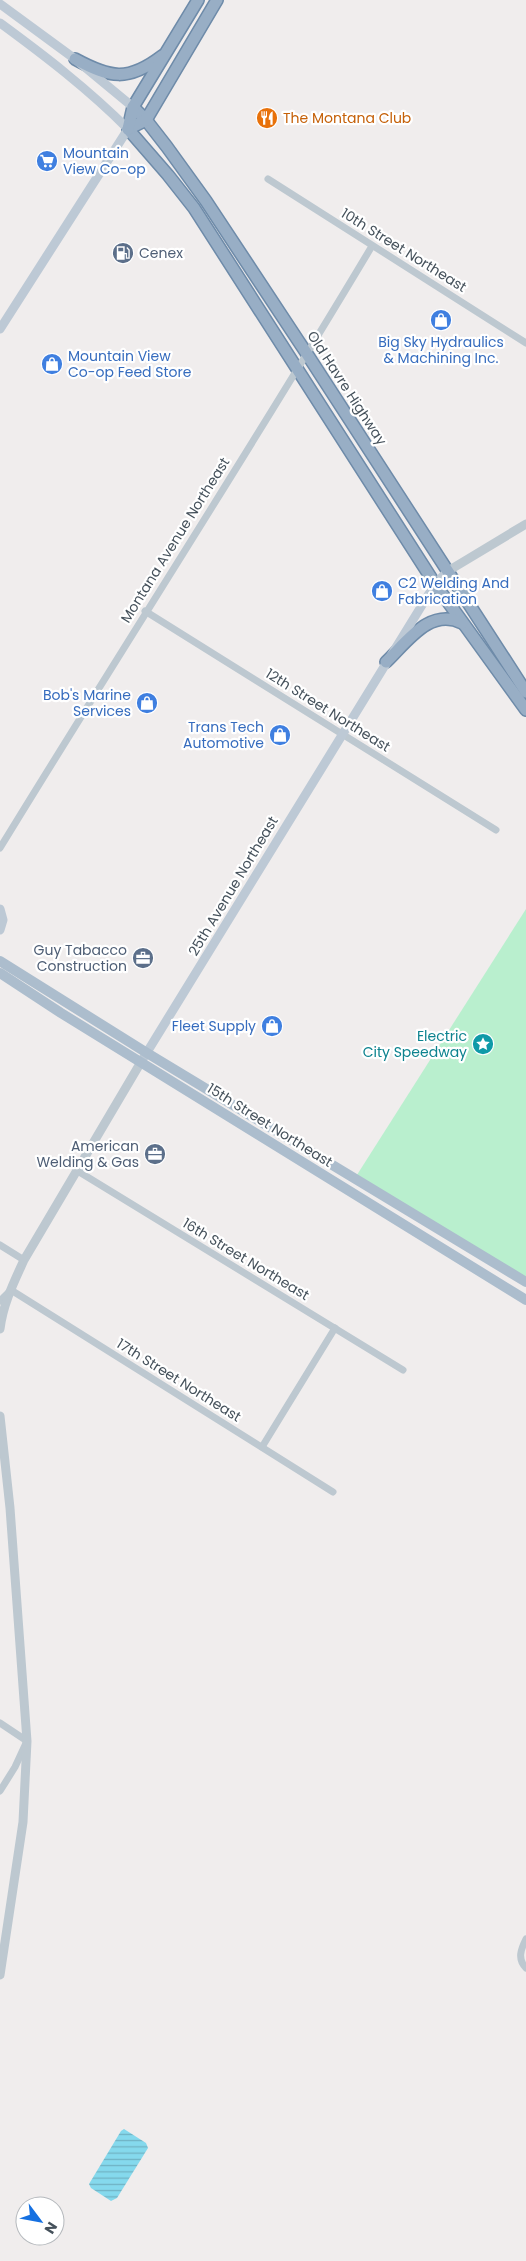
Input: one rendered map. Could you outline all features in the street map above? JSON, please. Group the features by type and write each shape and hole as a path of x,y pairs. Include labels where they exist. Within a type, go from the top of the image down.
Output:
{"highway":[{"path":"128,129 133,107 198,0"},
{"path":"128,129 146,120 217,0"},
{"path":"75,59 104,73 123,75 142,70 169,50"},
{"name":"Old Havre Highway","path":"133,107 146,120 206,201 526,692"},
{"path":"128,129 194,208 435,584 526,710"},
{"path":"386,662 424,626 434,620 450,618 464,624"}],"main road":[{"path":"0,4 75,59 133,107"},
{"path":"0,23 62,68 95,96 128,129 0,330"},
{"name":"25th Avenue Northeast","path":"141,1062 386,662 435,584 448,571"},
{"path":"0,910 3,920 0,930"},
{"name":"15th Street Northeast","path":"2,961 147,1053 526,1282"},
{"name":"15th Street Northeast","path":"0,973 526,1300"}],"street":[{"name":"10th Street Northeast","path":"268,180 526,343"},
{"name":"Montana Avenue Northeast","path":"0,848 372,246"},
{"name":"25th Avenue Northeast","path":"448,571 526,524"},
{"name":"12th Street Northeast","path":"145,611 496,830"},
{"name":"25th Avenue Northeast","path":"0,1329 3,1301 11,1290 24,1260 141,1062"},
{"name":"16th Street Northeast","path":"76,1170 403,1370"},
{"path":"0,1245 24,1260"},
{"name":"17th Street Northeast","path":"11,1290 333,1492"},
{"path":"262,1447 335,1328"},
{"path":"0,1416 10,1508 27,1741 23,1822 0,1975"},
{"path":"0,1723 27,1741"},
{"path":"0,1791 15,1767 27,1741"},
{"path":"526,1939 520,1958 526,1968"}],"green space":[{"name":"Electric City Speedway","path":"526,909 526,1282 355,1178"}],"water":[{"path":"124,2129 146,2143 148,2148 117,2198 111,2201 91,2188 89,2184"}],"place":[{"name":"The Montana Club","path":"267,118"},
{"name":"Mountain View Co-op","path":"47,161"},
{"name":"Cenex","path":"123,253"},
{"name":"Big Sky Hydraulics & Machining Inc.","path":"441,320"},
{"name":"Mountain View Co-op Feed Store","path":"52,364"},
{"name":"C2 Welding And Fabrication","path":"382,591"},
{"name":"Bob's Marine Services","path":"147,703"},
{"name":"Trans Tech Automotive","path":"280,735"},
{"name":"Guy Tabacco Construction","path":"143,958"},
{"name":"Fleet Supply","path":"272,1026"},
{"name":"Electric City Speedway","path":"483,1044"},
{"name":"American Welding & Gas","path":"155,1154"}]}
